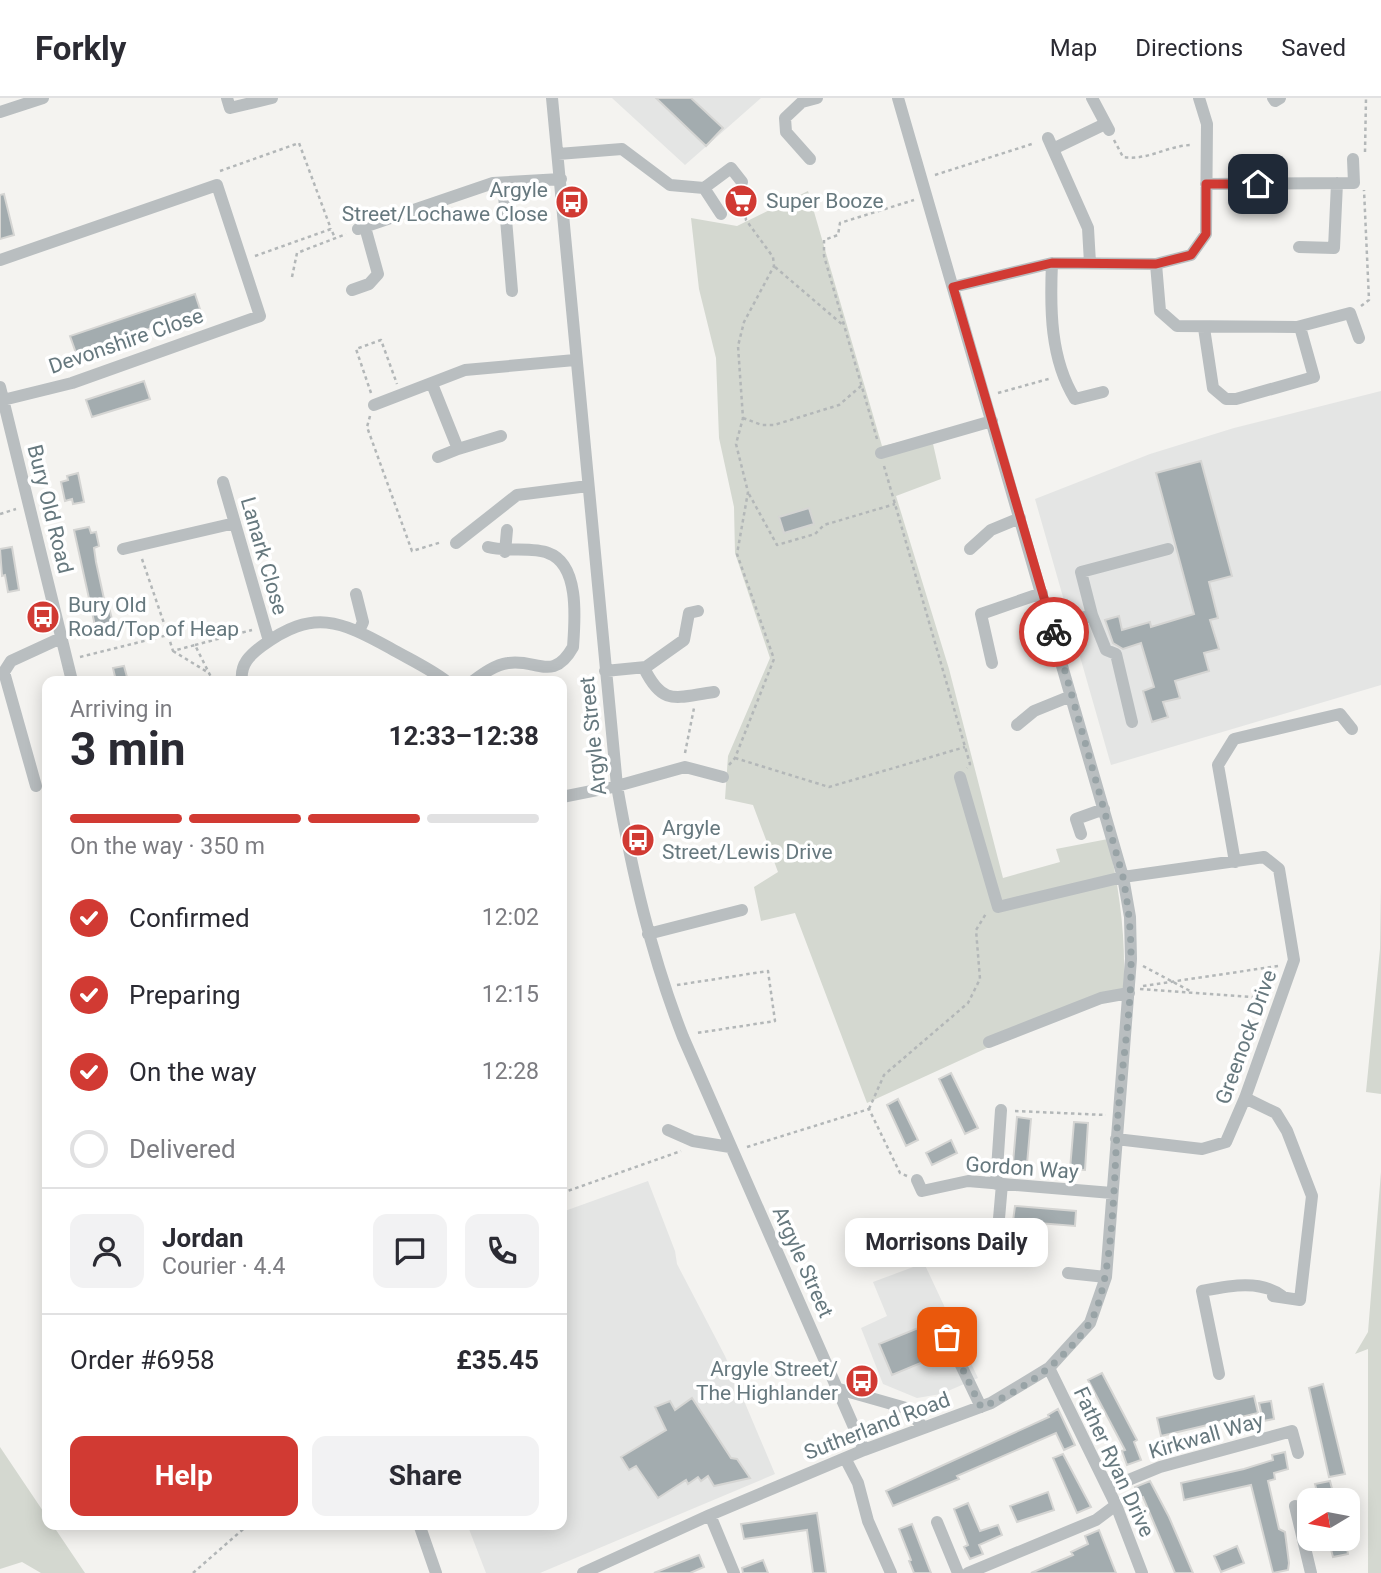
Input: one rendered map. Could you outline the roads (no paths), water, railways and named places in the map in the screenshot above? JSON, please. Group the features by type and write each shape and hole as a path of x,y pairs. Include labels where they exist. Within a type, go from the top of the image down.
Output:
{"street":[{"path":"0,112 43,98"},
{"path":"227,98 230,108 272,98"},
{"name":"Argyle Street","path":"553,98 575,360 617,786 648,934 664,988 683,1037 864,1450"},
{"path":"810,159 784,125 785,118 793,108 815,98"},
{"name":"Sutherland Road","path":"583,1573 710,1515 864,1450 981,1407 1048,1368 1090,1323 1106,1277 1131,959 1130,917 1123,877 898,98"},
{"path":"1090,263 1088,228 1051,144 1107,127 1092,98"},
{"path":"953,287 1052,263 1156,264 1191,255 1206,234 1207,124 1199,98"},
{"path":"1273,98 1275,101 1280,98"},
{"path":"558,154 622,149 670,185 704,188 731,168 742,182"},
{"path":"1206,184 1359,181 1359,156"},
{"path":"352,290 369,284 378,274 362,228 503,183 561,179"},
{"path":"503,183 512,291"},
{"path":"1299,247 1334,248 1337,183"},
{"name":"Devonshire Close","path":"0,260 217,185 260,316 72,383 2,393"},
{"path":"704,188 721,214"},
{"path":"1052,263 1051,328 1064,374 1075,398 1103,392"},
{"path":"1156,264 1160,311 1177,326 1300,327 1350,313 1359,338"},
{"path":"1204,328 1213,388 1226,399 1236,399 1314,377 1300,327"},
{"path":"374,405 465,370 575,360"},
{"path":"432,384 458,449"},
{"name":"Bury Old Road","path":"2,393 71,676"},
{"path":"881,453 992,421"},
{"path":"438,457 501,436"},
{"name":"Lanark Close","path":"223,482 269,641"},
{"path":"456,543 517,495 588,486"},
{"path":"970,549 991,530 1020,518"},
{"path":"122,549 234,523"},
{"path":"505,552 507,530"},
{"path":"480,676 494,667 508,663 553,667 561,663 573,647 569,572 562,561 540,551 505,552 488,547"},
{"path":"1132,722 1116,654 1106,650 1081,572 1168,549"},
{"path":"992,663 981,614 1042,593"},
{"path":"356,594 363,622 359,631"},
{"path":"605,671 644,668 684,640 689,613 698,611"},
{"path":"1052,626 1093,615"},
{"path":"243,676 245,662 269,641 317,622 341,624 359,631 437,676"},
{"path":"36,786 4,672 11,661 61,638"},
{"path":"644,668 653,687 665,696 714,692"},
{"path":"1017,725 1034,711 1071,696"},
{"path":"1235,862 1218,765 1234,739 1340,714 1352,729"},
{"path":"567,796 617,786 685,767 723,777"},
{"name":"Greenock Drive","path":"961,777 998,906 1123,877 1264,858 1279,869 1293,963 1283,999 1226,1142 1202,1149 1116,1139"},
{"path":"1081,834 1076,819 1104,809"},
{"path":"648,934 742,910"},
{"path":"989,1042 1101,998 1129,990"},
{"path":"1219,1374 1202,1291 1238,1284 1273,1289 1279,1297 1300,1300 1312,1196 1287,1131 1276,1113 1245,1098"},
{"path":"996,1253 1001,1110"},
{"path":"667,1130 692,1141 731,1149"},
{"name":"Gordon Way","path":"917,1180 922,1191 956,1182 1112,1193"},
{"path":"1068,1273 1106,1277"},
{"path":"936,1313 981,1407"},
{"name":"Father Ryan Drive","path":"1048,1368 1109,1488 1142,1573"},
{"path":"839,1389 906,1408 923,1427"},
{"name":"Kirkwall Way","path":"1109,1488 1160,1466 1292,1431 1298,1453"},
{"path":"845,1458 858,1483 868,1521 891,1573"},
{"path":"968,1573 1096,1520 1116,1505"},
{"path":"1295,1506 1311,1573"},
{"path":"710,1515 734,1573"},
{"path":"937,1522 958,1573"},
{"path":"421,1530 436,1573"}],"place":[{"name":"Super Booze","path":"741,201"},
{"name":"Argyle Street/Lochawe Close","path":"572,202"},
{"name":"Bury Old Road/Top of Heap","path":"43,617"},
{"name":"Argyle Street/Lewis Drive","path":"638,840"},
{"name":"Morrisons Daily","path":"947,1337"},
{"name":"Argyle Street/ The Highlander","path":"862,1381"}]}
